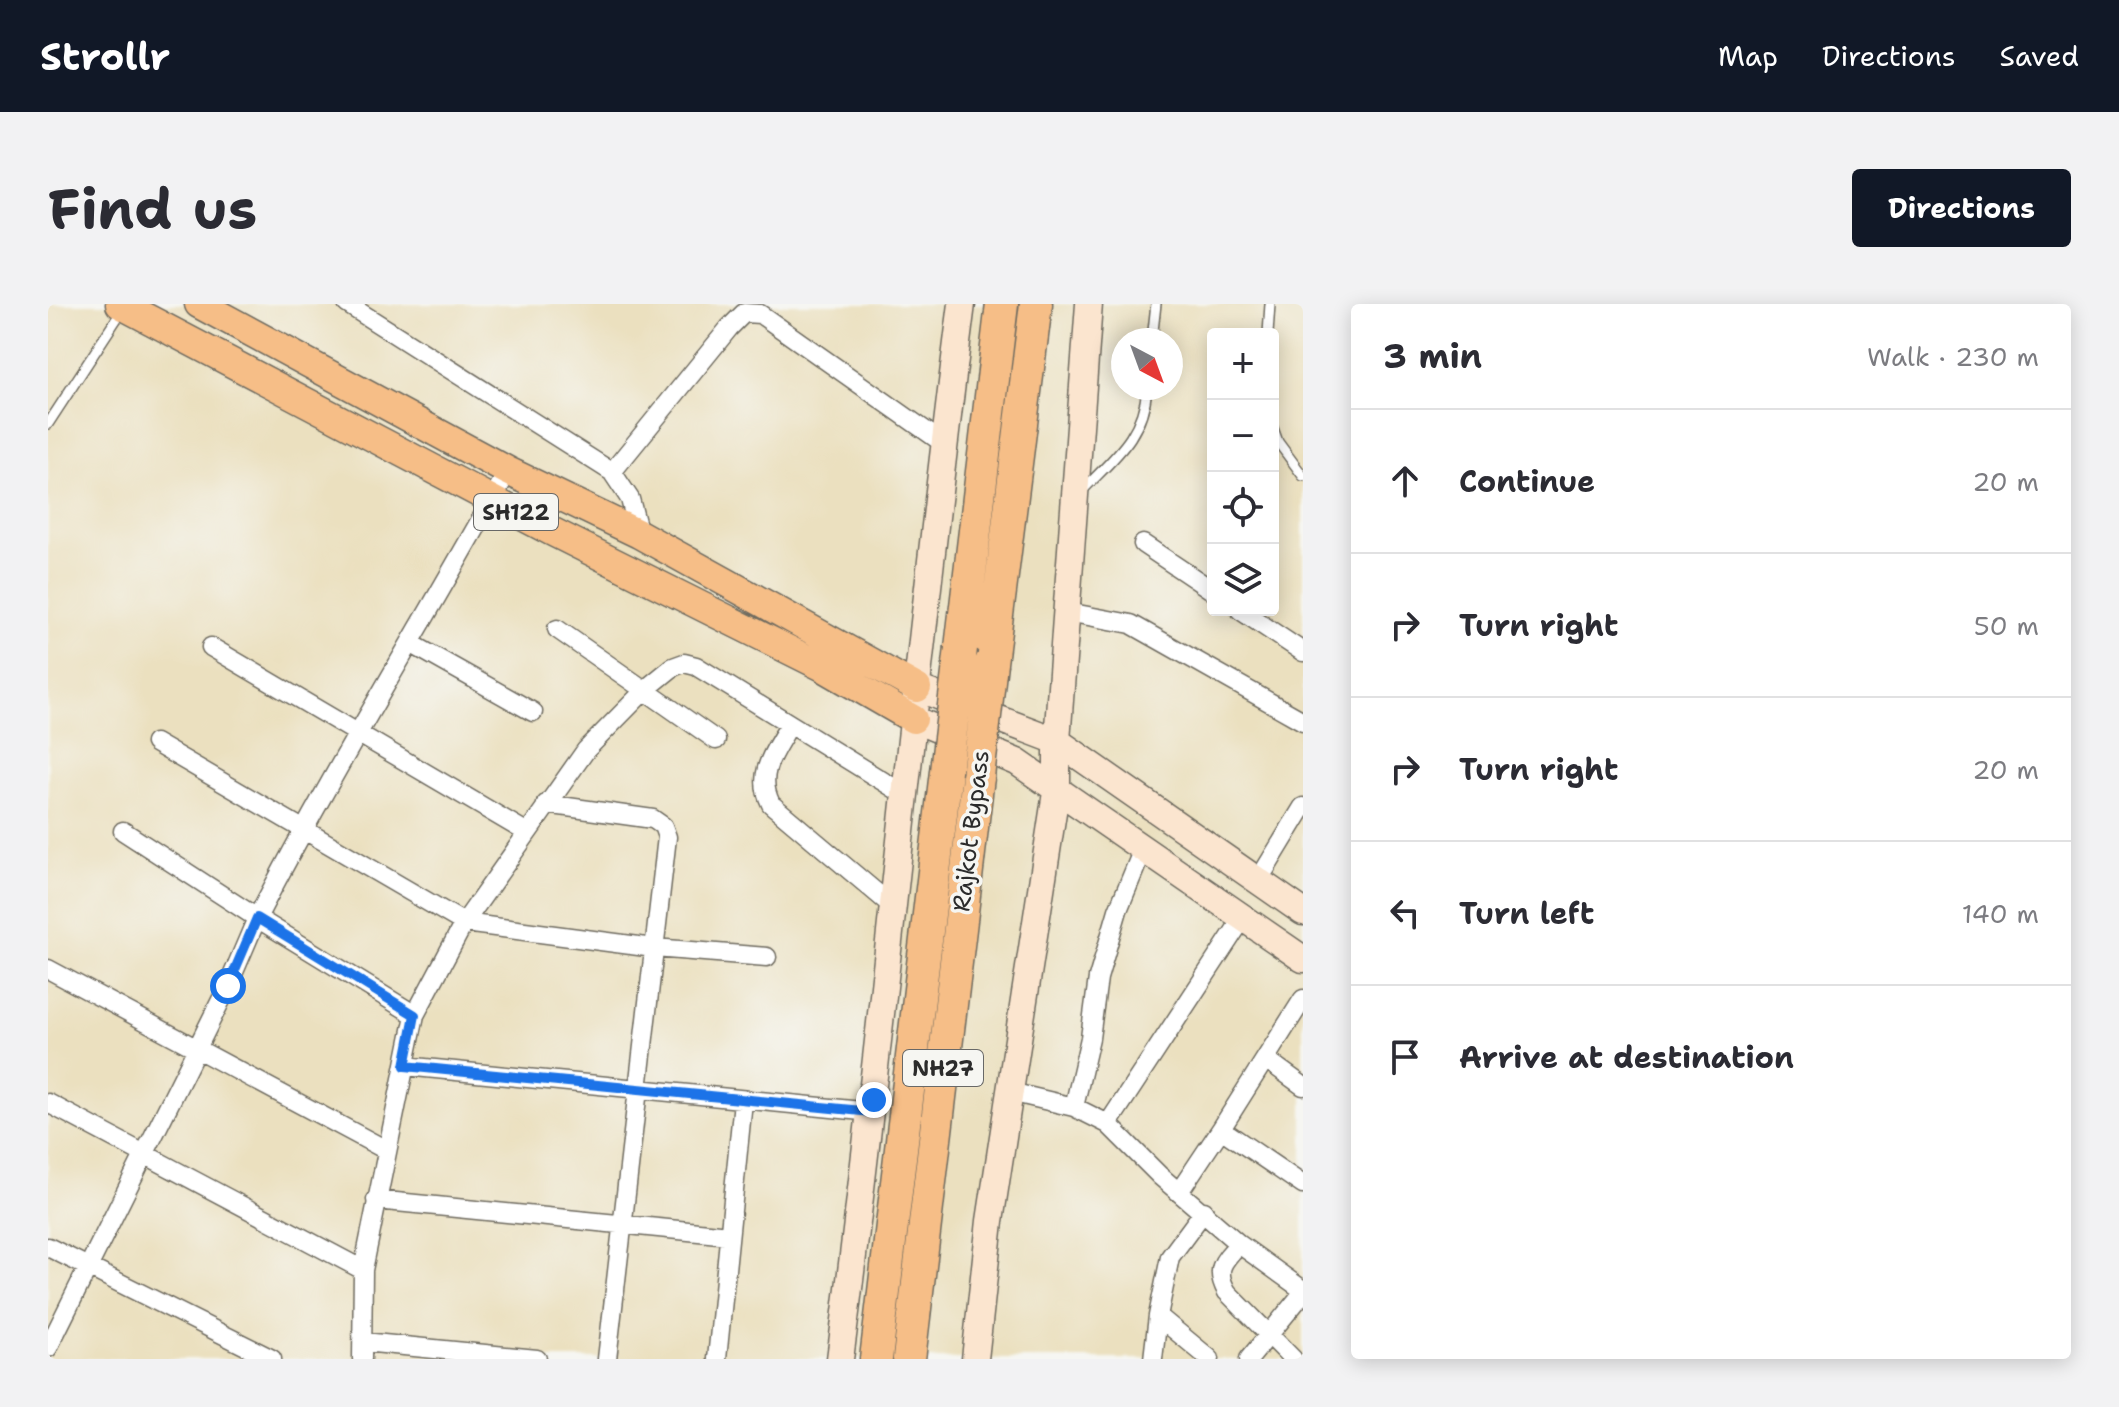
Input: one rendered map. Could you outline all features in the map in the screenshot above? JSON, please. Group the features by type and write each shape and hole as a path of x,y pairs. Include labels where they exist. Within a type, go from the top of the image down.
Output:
{"highway":[{"name":"Rajkot Bypass","path":"876,1359 1002,304"},
{"name":"Rajkot Bypass","path":"909,1359 1036,304"}],"main road":[{"name":"SH122","path":"122,305 492,500 823,667 913,719"},
{"name":"SH122","path":"213,307 508,471 639,534 917,688"},
{"path":"324,411 340,380"}],"street":[{"path":"347,304 612,472 630,499 639,534"},
{"path":"840,1359 872,1112 902,793 962,304"},
{"path":"975,1359 990,1221 1057,786 1057,741 1089,304"},
{"path":"206,350 213,307"},
{"path":"612,472 744,313 760,314 943,443"},
{"path":"48,1348 90,1268 301,831 357,731 412,644 508,471"},
{"path":"1143,544 1207,587"},
{"path":"1067,612 1131,624 1303,721"},
{"path":"1249,616 1303,652"},
{"path":"557,629 716,740"},
{"path":"412,644 533,712"},
{"path":"211,647 526,832"},
{"path":"537,1359 362,1350 363,1270 415,1015 464,923 586,750 646,689 673,667 684,663 696,666 902,793"},
{"path":"917,688 1057,741 1303,912"},
{"path":"913,719 1017,762 1057,786 1245,915 1303,959"},
{"path":"790,724 764,770 763,788 771,804 891,905"},
{"path":"155,743 301,831 464,923 654,948 767,957"},
{"path":"546,804 653,819 663,826 667,837 607,1359"},
{"path":"1258,881 1303,807"},
{"path":"123,831 415,1015"},
{"path":"1074,1107 1090,1038 1098,978 1118,910 1144,847"},
{"path":"1108,1124 1245,915"},
{"path":"48,969 386,1150"},
{"path":"1179,1192 1267,1060 1303,999"},
{"path":"1267,1060 1303,1086"},
{"path":"405,1066 872,1112"},
{"path":"1010,1092 1074,1107 1108,1124 1239,1244 1303,1291 1249,1359"},
{"path":"717,1359 743,1101"},
{"path":"48,1103 363,1270"},
{"path":"1221,1129 1303,1185"},
{"path":"376,1200 729,1235"},
{"path":"1153,1359 1170,1257 1204,1211"},
{"path":"1239,1244 1220,1264 1219,1279 1227,1292 1293,1359"},
{"path":"48,1247 272,1359"},
{"path":"1158,1316 1210,1359"}],"lane":[{"path":"1153,328 1156,304"},
{"path":"1268,328 1270,304"},
{"path":"48,424 122,305"},
{"path":"1075,498 1131,440 1145,414 1146,400"},
{"path":"1279,443 1303,476"}],"route":[{"path":"228,986 257,918 415,1015 405,1066 872,1112 874,1100"}]}
